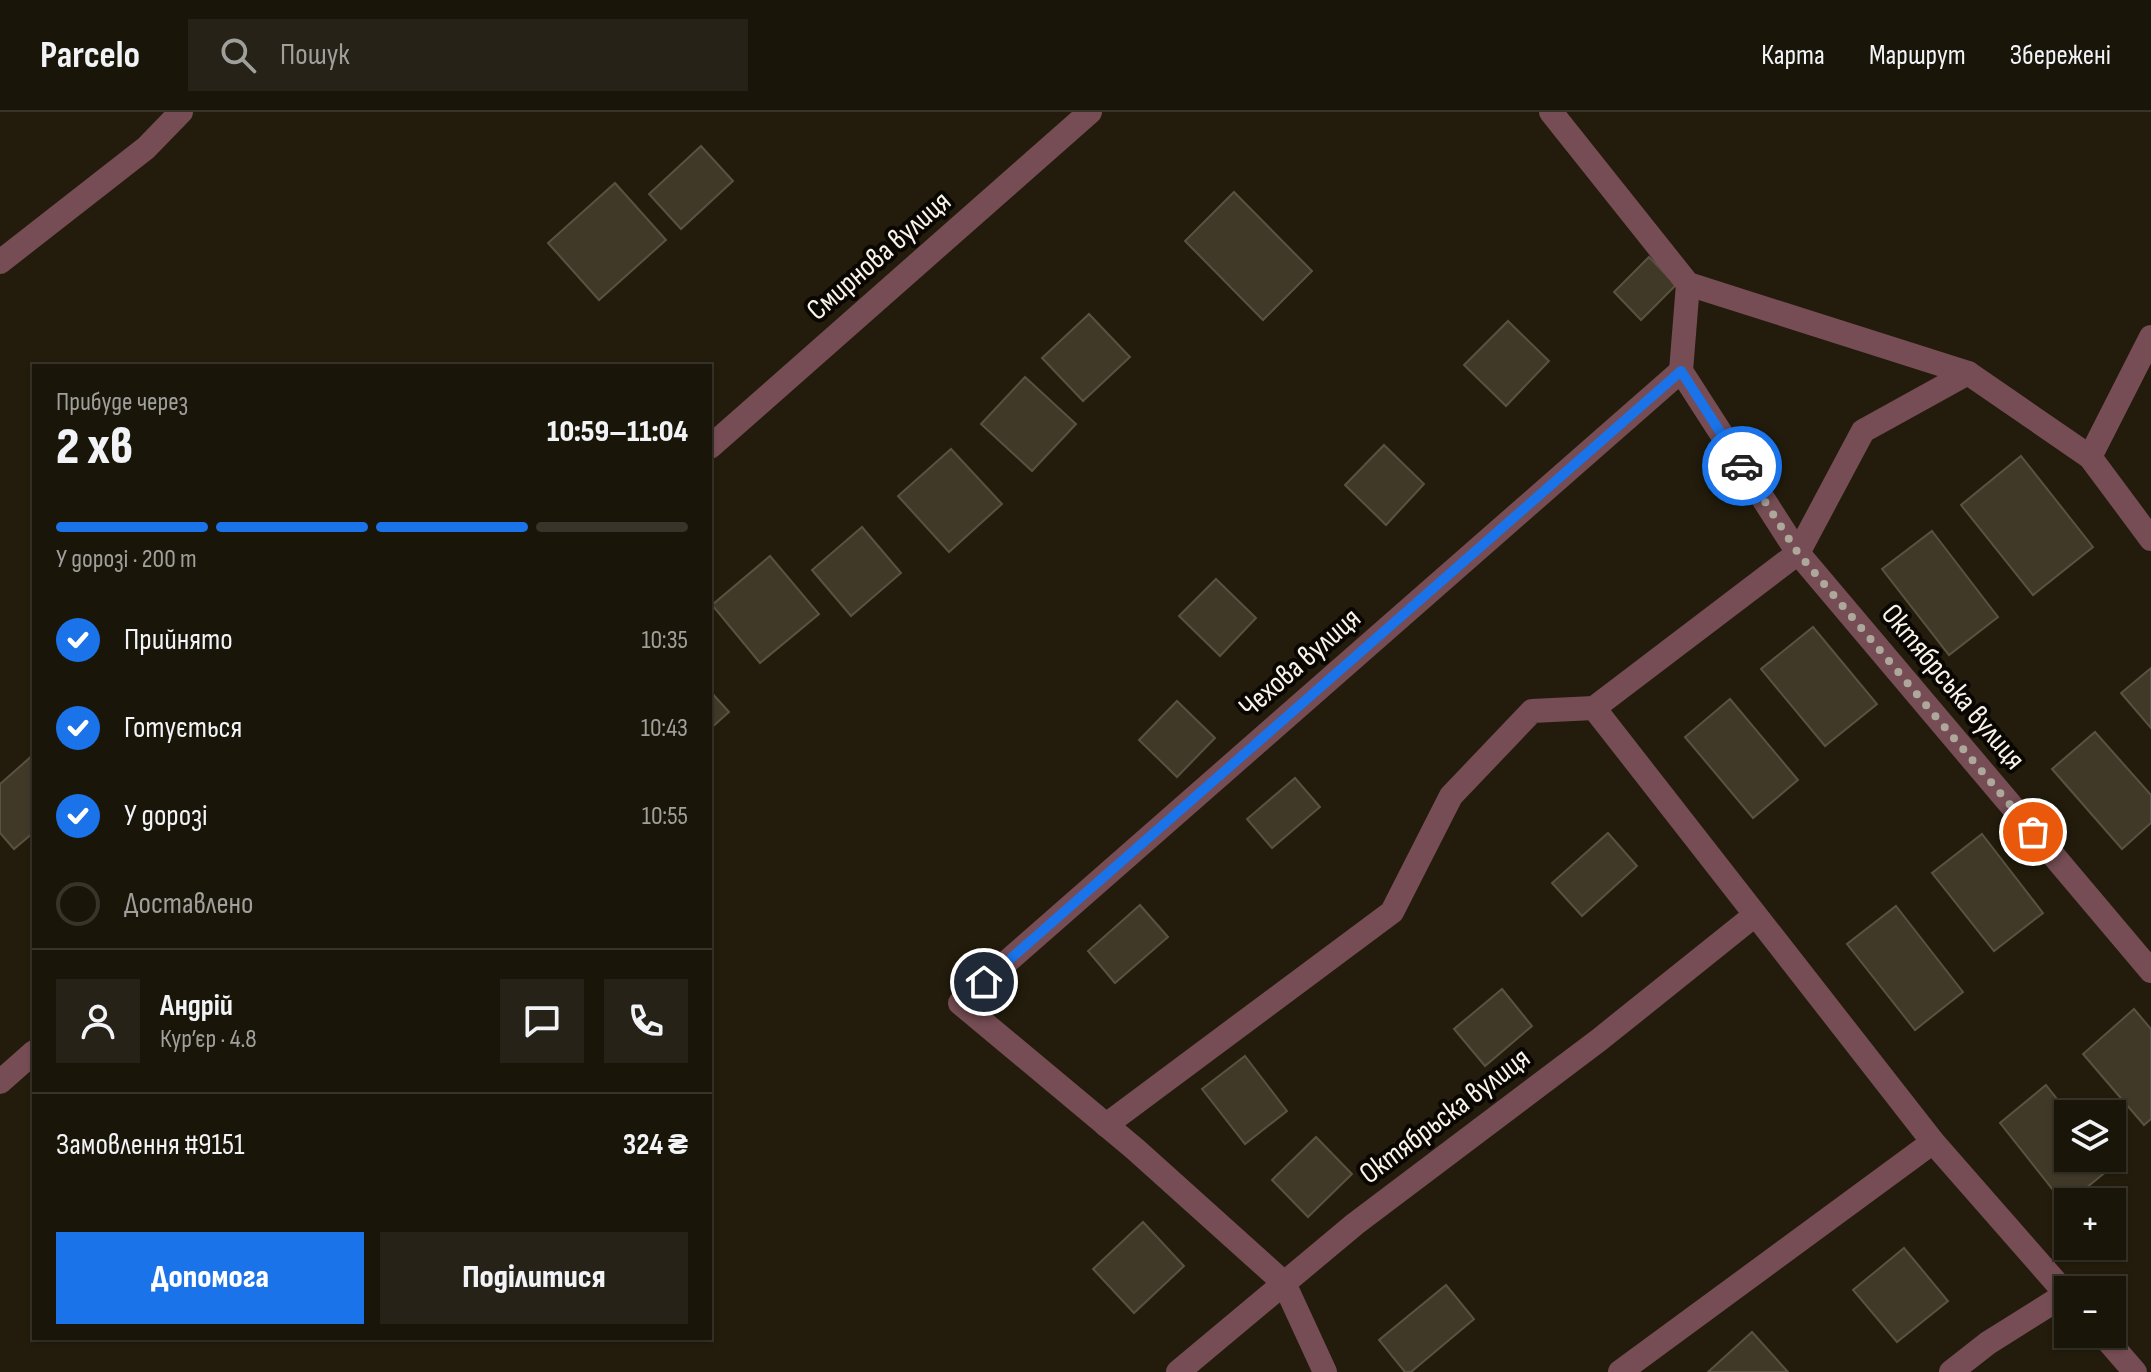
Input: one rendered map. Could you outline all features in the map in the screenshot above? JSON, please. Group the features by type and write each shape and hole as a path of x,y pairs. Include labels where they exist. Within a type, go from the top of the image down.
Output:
{"street":[{"path":"0,262 146,148 181,112"},
{"name":"Смирнова вулиця","path":"712,445 1090,112"},
{"path":"1551,112 1688,284 1968,373 2090,457 2151,539"},
{"path":"1681,371 1688,284"},
{"path":"2090,457 2151,337"},
{"name":"Октябрська вулиця","path":"1681,371 1798,553 2151,971"},
{"name":"Чехова вулиця","path":"1106,1125 960,1003 1681,371"},
{"path":"1325,1372 1284,1283 1106,1125 1392,912 1451,796 1532,711 1594,708 1798,553 1863,431 1968,373"},
{"path":"1594,708 1933,1142 2054,1280"},
{"name":"Октябрьска вулиця","path":"1178,1372 1284,1283 1755,915"},
{"path":"0,1082 32,1054"},
{"path":"1620,1372 1933,1142"},
{"path":"1951,1372 1988,1343 2054,1303"},
{"path":"2114,1348 2135,1372"}],"building":[{"path":"701,146 733,181 681,229 649,194"},
{"path":"615,183 666,240 599,300 548,243"},
{"path":"1234,192 1312,271 1263,320 1185,241"},
{"path":"1649,257 1676,285 1641,320 1614,292"},
{"path":"1089,314 1130,357 1083,401 1042,358"},
{"path":"1508,321 1549,361 1506,406 1464,365"},
{"path":"1025,377 1076,424 1032,471 981,424"},
{"path":"1384,445 1424,484 1386,525 1345,485"},
{"path":"951,449 1002,504 949,552 898,496"},
{"path":"2021,456 2093,547 2033,595 1961,505"},
{"path":"862,527 901,573 851,616 812,570"},
{"path":"1932,531 1998,617 1949,655 1882,569"},
{"path":"770,556 819,614 760,663 712,605"},
{"path":"1216,579 1256,618 1220,656 1179,616"},
{"path":"1813,627 1877,704 1825,746 1761,669"},
{"path":"2151,668 2151,728 2121,693"},
{"path":"712,693 729,712 712,727"},
{"path":"1730,699 1798,780 1753,818 1685,737"},
{"path":"1177,701 1215,738 1177,777 1139,740"},
{"path":"2095,732 2151,795 2151,823 2122,849 2052,769"},
{"path":"32,756 32,834 14,849 0,833 0,784"},
{"path":"1295,778 1320,807 1272,848 1247,819"},
{"path":"1608,833 1637,866 1582,916 1552,883"},
{"path":"1982,834 2043,913 1994,951 1932,873"},
{"path":"1140,905 1168,937 1115,983 1088,951"},
{"path":"1896,906 1963,992 1915,1030 1847,944"},
{"path":"1502,989 1532,1026 1485,1066 1454,1029"},
{"path":"2134,1009 2151,1029 2151,1119 2144,1125 2126,1100 2123,1100 2083,1054"},
{"path":"1245,1056 1287,1111 1245,1144 1202,1089"},
{"path":"2046,1085 2058,1100 2054,1100 2054,1172 2106,1172 2086,1188 2054,1188 2054,1191 2000,1123"},
{"path":"1316,1137 1352,1174 1308,1217 1272,1180"},
{"path":"1143,1222 1184,1266 1134,1313 1093,1269"},
{"path":"1904,1248 1948,1301 1897,1342 1853,1290"},
{"path":"1446,1285 1474,1319 1411,1372 1405,1372 1379,1340"},
{"path":"1752,1332 1788,1372 1708,1372"}],"way so far":[{"path":"1742,466 1798,553 2033,832"}],"route":[{"path":"984,982 1681,371 1742,466"}]}
